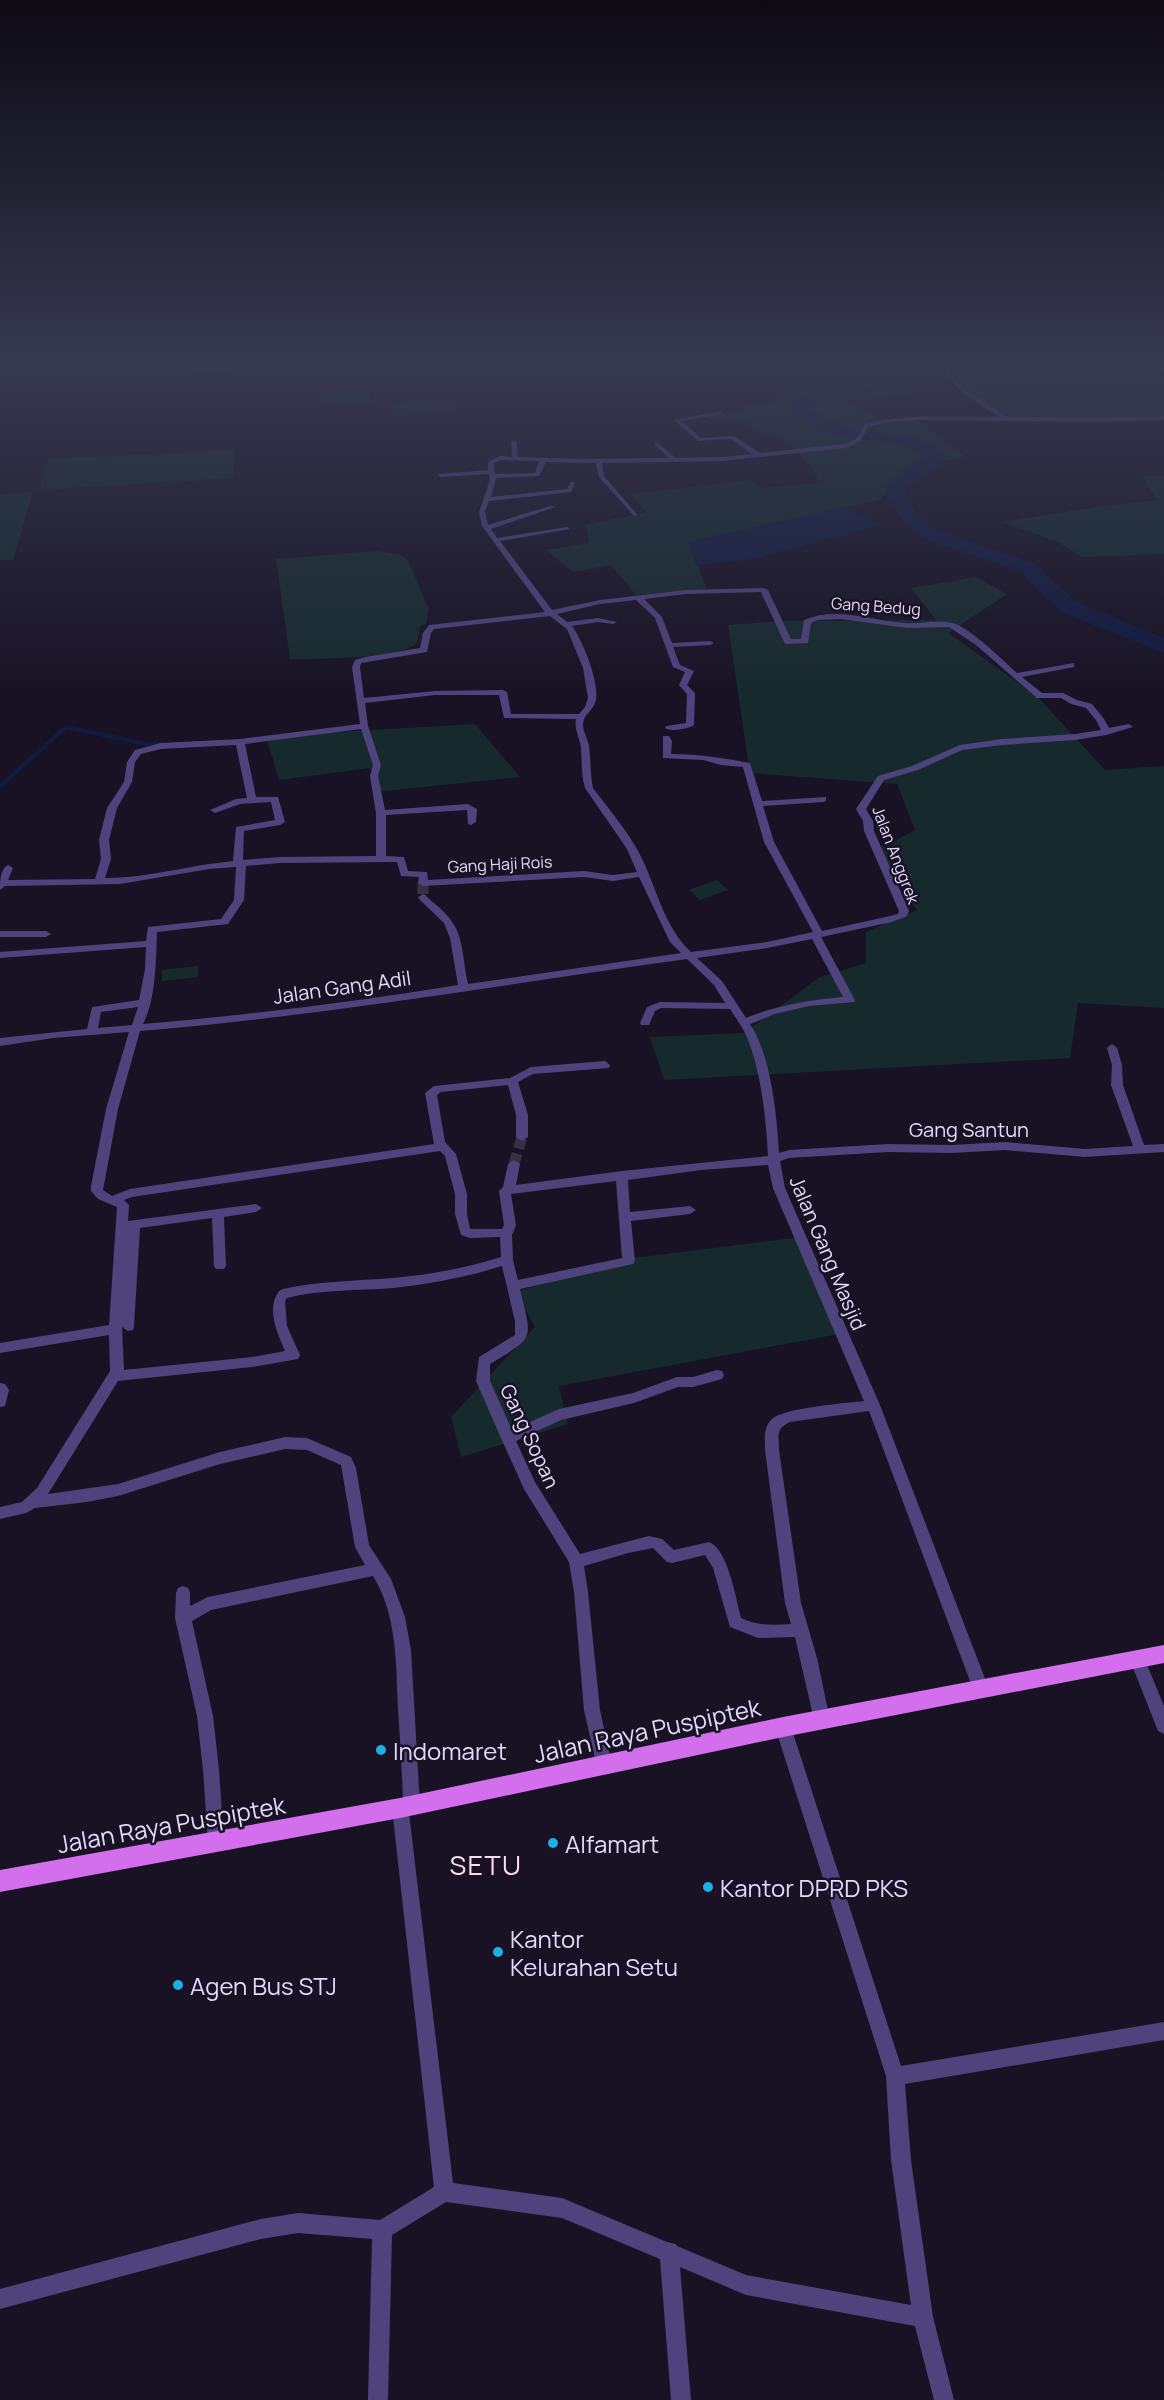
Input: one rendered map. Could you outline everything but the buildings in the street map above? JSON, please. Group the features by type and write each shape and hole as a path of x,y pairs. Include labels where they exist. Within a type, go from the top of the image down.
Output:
{"main road":[{"name":"Jalan Raya Puspiptek","path":"0,1881 406,1807 783,1727 1164,1654"}],"street":[{"path":"441,475 537,476 538,472"},
{"path":"601,472 602,476 634,514"},
{"path":"492,474 492,486 481,516 487,528 552,507"},
{"path":"487,499 569,491 573,483"},
{"name":"Jalan Gang Masjid","path":"487,528 551,613 566,624 575,638 590,679 591,701 581,717 579,730 585,746 586,777 589,788 604,812 628,841 675,942 718,983 745,1022 753,1038 772,1120 776,1175 787,1208 873,1405 981,1689"},
{"path":"495,540 567,529"},
{"name":"Gang Bedug","path":"360,700 356,670 358,662 423,651 430,628 551,613 586,605 696,591 766,591 786,641 792,644 805,641 807,622 816,618 868,619 904,626 948,625 982,646 1040,696 1063,695 1074,702 1089,706 1101,719 1106,732"},
{"path":"638,598 658,617 677,667 690,671 683,685 691,694 689,726 669,728"},
{"path":"566,624 598,620 613,622"},
{"path":"669,645 710,643"},
{"path":"1016,676 1071,665"},
{"path":"8,868 1,885 99,882 239,863 280,860 381,858 381,813 374,776 377,765 364,726 360,700 435,693 503,692 507,716 581,717"},
{"path":"99,882 106,860 104,840 112,808 128,782 131,762 135,755 146,748 240,742 364,726"},
{"path":"1106,732 1129,727"},
{"name":"Jalan Anggrek","path":"817,934 892,919 904,913 869,831 868,821 861,809 881,778 915,768 960,748 1002,742 1062,739 1106,732"},
{"path":"666,738 668,741 666,756 703,757 747,765 772,849 850,1000 809,1003 772,1011 745,1022"},
{"path":"240,742 252,800"},
{"path":"33,1502 55,1472 115,1376 122,1327 128,1226 123,1205 99,1194 97,1186 112,1108 135,1030 140,1022 152,929 215,925 225,921 239,900 239,829 280,822 275,798 234,802 215,810"},
{"path":"760,804 823,799"},
{"path":"381,813 468,807 472,809 471,822"},
{"name":"Gang Haji Rois","path":"381,858 401,859 404,874 424,874 423,883 584,874 613,878 643,874"},
{"path":"423,897 442,912 454,935 464,988"},
{"path":"0,934 46,934"},
{"name":"Jalan Gang Adil","path":"0,1042 135,1030 366,1004 687,954 767,945 817,934"},
{"path":"0,955 151,944"},
{"path":"92,1033 96,1010 144,1003"},
{"path":"645,1023 651,1009 660,1005 734,1006"},
{"path":"1112,1048 1117,1065 1117,1085 1140,1150"},
{"path":"506,1235 501,1232 474,1234 465,1232 461,1214 461,1194 450,1154 439,1143 431,1094 433,1091 512,1081 531,1071 605,1065"},
{"path":"512,1081 522,1114 524,1128 522,1137"},
{"name":"Gang Santun","path":"774,1159 789,1154 888,1148 951,1149 1011,1146 1085,1154 1164,1148"},
{"path":"113,1200 130,1193 443,1147"},
{"path":"509,1189 774,1159"},
{"name":"Gang Sopan","path":"514,1164 509,1189 505,1192 510,1225 506,1235 507,1260 521,1321 521,1337 486,1359 482,1368 485,1387 529,1485 571,1550 576,1562 592,1710 604,1766"},
{"path":"513,1286 629,1261 622,1175"},
{"path":"128,1226 256,1208"},
{"path":"625,1217 690,1210"},
{"path":"218,1214 220,1266"},
{"path":"115,1376 252,1362 293,1355 281,1326 279,1300 283,1294 343,1285 432,1278 471,1271 507,1260"},
{"path":"0,1348 122,1327"},
{"path":"508,1438 559,1415 634,1398 677,1382 693,1382 717,1375"},
{"path":"0,1388 0,1402"},
{"path":"822,1720 809,1658 793,1603 783,1520 772,1459 773,1428 777,1422 788,1418 873,1405"},
{"path":"0,1513 33,1502 99,1494 148,1482 245,1451 275,1444 307,1444 348,1463 362,1547 377,1569 394,1604 401,1641 406,1807 444,2192"},
{"path":"576,1562 598,1554 649,1542 659,1544 672,1557 709,1548 718,1560 735,1622 764,1632 800,1630"},
{"path":"183,1618 208,1604 377,1569"},
{"path":"183,1593 183,1618 203,1699 216,1842"},
{"path":"1138,1660 1164,1726"},
{"path":"783,1727 895,2076 901,2160 923,2317 944,2400"},
{"path":"895,2076 1164,2031"},
{"path":"0,2299 261,2229 298,2223 382,2230 444,2192 562,2208 746,2285 923,2317"},
{"path":"378,2400 382,2230"},
{"path":"669,2251 681,2400"}],"green space":[{"path":"44,472 233,472 233,478 39,490"},
{"path":"815,472 907,472 879,500 689,542 707,589 636,595 611,565 573,572 546,550 589,543 586,525 646,512 631,494 751,480 762,488 821,483"},
{"path":"1142,476 1164,476 1164,554 1082,557 1058,542 1002,522 1157,500"},
{"path":"33,492 13,560 0,560 0,494"},
{"path":"377,551 401,555 408,560 429,610 426,624 420,626 417,643 408,648 376,655 290,659 276,559"},
{"path":"976,577 1007,594 948,633 1037,696 1105,770 1164,766 1164,1008 1078,1003 1070,1058 664,1080 650,1037 744,1033 820,977 866,963 866,932 917,910 876,851 915,830 897,784 750,773 728,625 782,621 936,620 911,588"},
{"path":"475,724 520,777 375,792 370,768 279,780 266,736"},
{"path":"717,880 728,890 700,900 689,890"},
{"path":"198,966 198,977 162,981 162,970"},
{"path":"802,1237 839,1334 559,1386 568,1424 461,1457 451,1417 535,1327 515,1292 634,1258"}],"water":[{"path":"847,506 880,525 753,559 696,565 688,542"}],"waterway":[{"path":"913,472 896,486 897,497 909,515 925,531 939,538 1027,567 1069,607 1164,646"},
{"path":"0,786 66,727 151,745 160,744"}],"tunnel":[{"path":"423,883 423,897"},
{"path":"514,1164 522,1137"}],"place":[{"name":"Indomaret","path":"381,1750"},
{"name":"Alfamart","path":"553,1843"},
{"name":"Kantor DPRD PKS","path":"708,1887"},
{"name":"Kantor Kelurahan Setu","path":"498,1952"},
{"name":"Agen Bus STJ","path":"178,1985"}],"district":[{"name":"SETU","path":"486,1864"}]}
